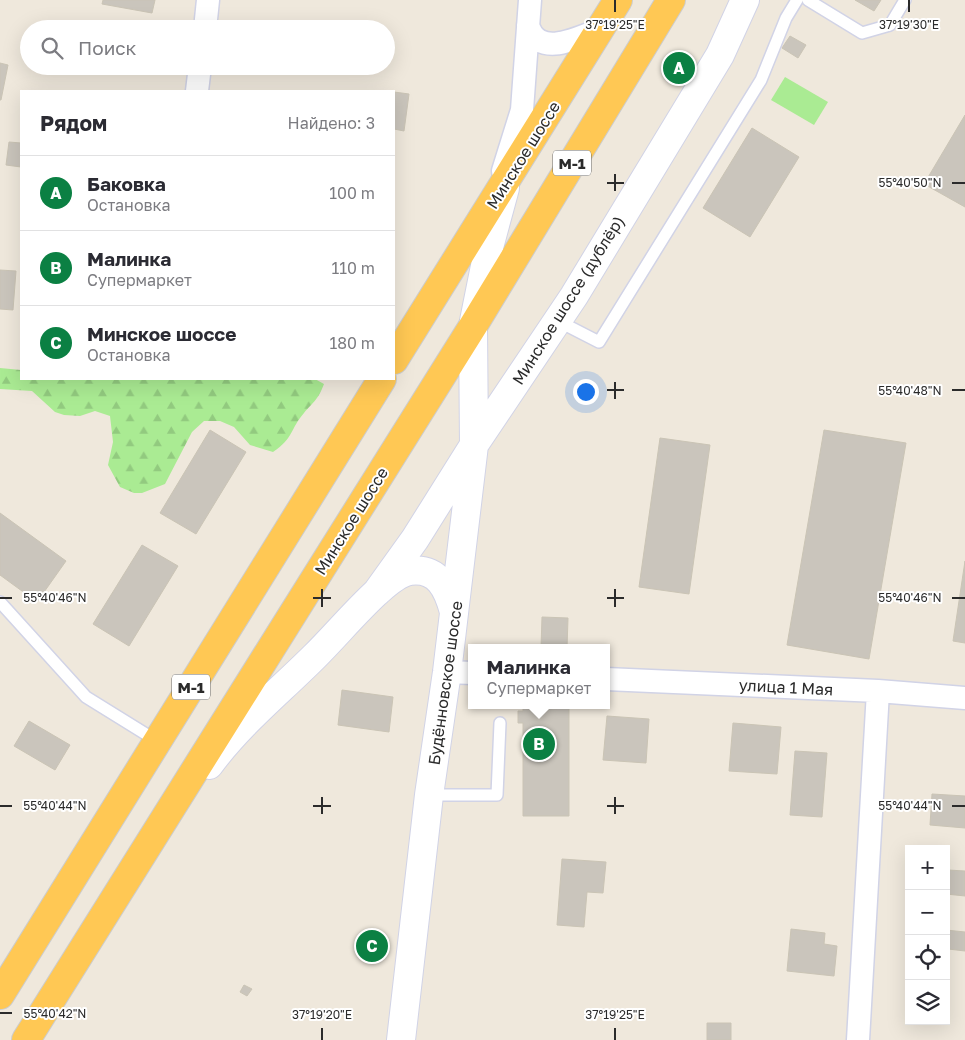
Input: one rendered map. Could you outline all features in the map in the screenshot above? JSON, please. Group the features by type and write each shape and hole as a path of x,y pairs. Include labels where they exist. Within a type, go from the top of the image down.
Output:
{"highway":[{"name":"Минское шоссе","path":"395,358 618,0"},
{"name":"Минское шоссе","path":"26,1040 473,326 671,0"},
{"name":"М-1","path":"0,995 381,380"}],"main road":[{"name":"Минское шоссе (дублёр)","path":"377,592 415,539 474,444 574,296 720,55 745,0"},
{"name":"Будённовское шоссе","path":"401,1040 429,795 459,672 454,614 474,444 473,326 488,251 507,181"},
{"path":"142,854 225,743 338,634 377,592 395,577 420,570 431,573 448,589 454,614"}],"street":[{"path":"206,20 208,0"},
{"path":"488,210 512,147 522,110 530,0"},
{"path":"528,25 530,34 538,40 552,44 569,42 601,29"},
{"path":"197,90 199,75"},
{"name":"улица 1 Мая","path":"610,678 878,691 965,698"},
{"path":"858,1040 878,691"}],"lane":[{"path":"556,320 599,342 761,80 786,18 796,0"},
{"path":"808,0 862,32 890,25 905,0"},
{"path":"0,602 86,696 157,741"},
{"path":"429,795 496,795 500,723"}],"green space":[{"path":"785,77 828,102 814,125 771,100"},
{"path":"0,368 20,370 20,380 317,380 324,384 318,397 300,419 285,442 273,452 250,445 234,427 220,421 204,421 192,432 165,484 142,493 134,493 120,487 108,465 113,442 110,416 95,411 80,416 64,415 55,412 32,391 0,389"}],"building":[{"path":"103,0 155,0 152,13 102,4"},
{"path":"855,0 881,0 874,11"},
{"path":"790,36 806,45 798,58 782,48"},
{"path":"0,63 8,65 1,100 0,100"},
{"path":"395,92 409,94 404,131 395,129"},
{"path":"965,115 965,207 924,184"},
{"path":"752,128 799,157 750,237 703,208"},
{"path":"9,142 20,143 20,167 6,165"},
{"path":"0,270 16,271 13,310 0,309"},
{"path":"210,430 246,452 196,534 160,513"},
{"path":"824,430 906,443 869,659 787,645"},
{"path":"660,438 710,445 689,594 639,587"},
{"path":"0,513 66,561 37,602 0,575"},
{"path":"142,545 178,566 129,646 93,624"},
{"path":"965,561 965,643 953,641"},
{"path":"542,617 568,618 567,644 541,644"},
{"path":"342,690 393,697 389,732 338,725"},
{"path":"523,709 569,709 569,816 523,816 523,723 518,723 518,711 523,711"},
{"path":"607,716 649,719 646,763 603,760"},
{"path":"29,721 70,745 55,770 14,746"},
{"path":"733,723 781,727 777,774 729,771"},
{"path":"795,751 827,753 822,817 790,815"},
{"path":"932,794 965,796 965,828 930,825"},
{"path":"562,859 606,862 603,893 587,892 584,927 557,925"},
{"path":"950,870 965,871 965,896 950,894"},
{"path":"791,929 825,933 824,944 837,946 834,976 787,971"},
{"path":"950,930 965,932 965,951 950,949"},
{"path":"244,985 252,989 247,996 240,992"},
{"path":"707,1023 731,1023 731,1040 707,1040"}],"place":[{"name":"Баковка","path":"679,68"},
{"name":"Малинка","path":"539,744"},
{"name":"Минское шоссе","path":"372,946"}]}
